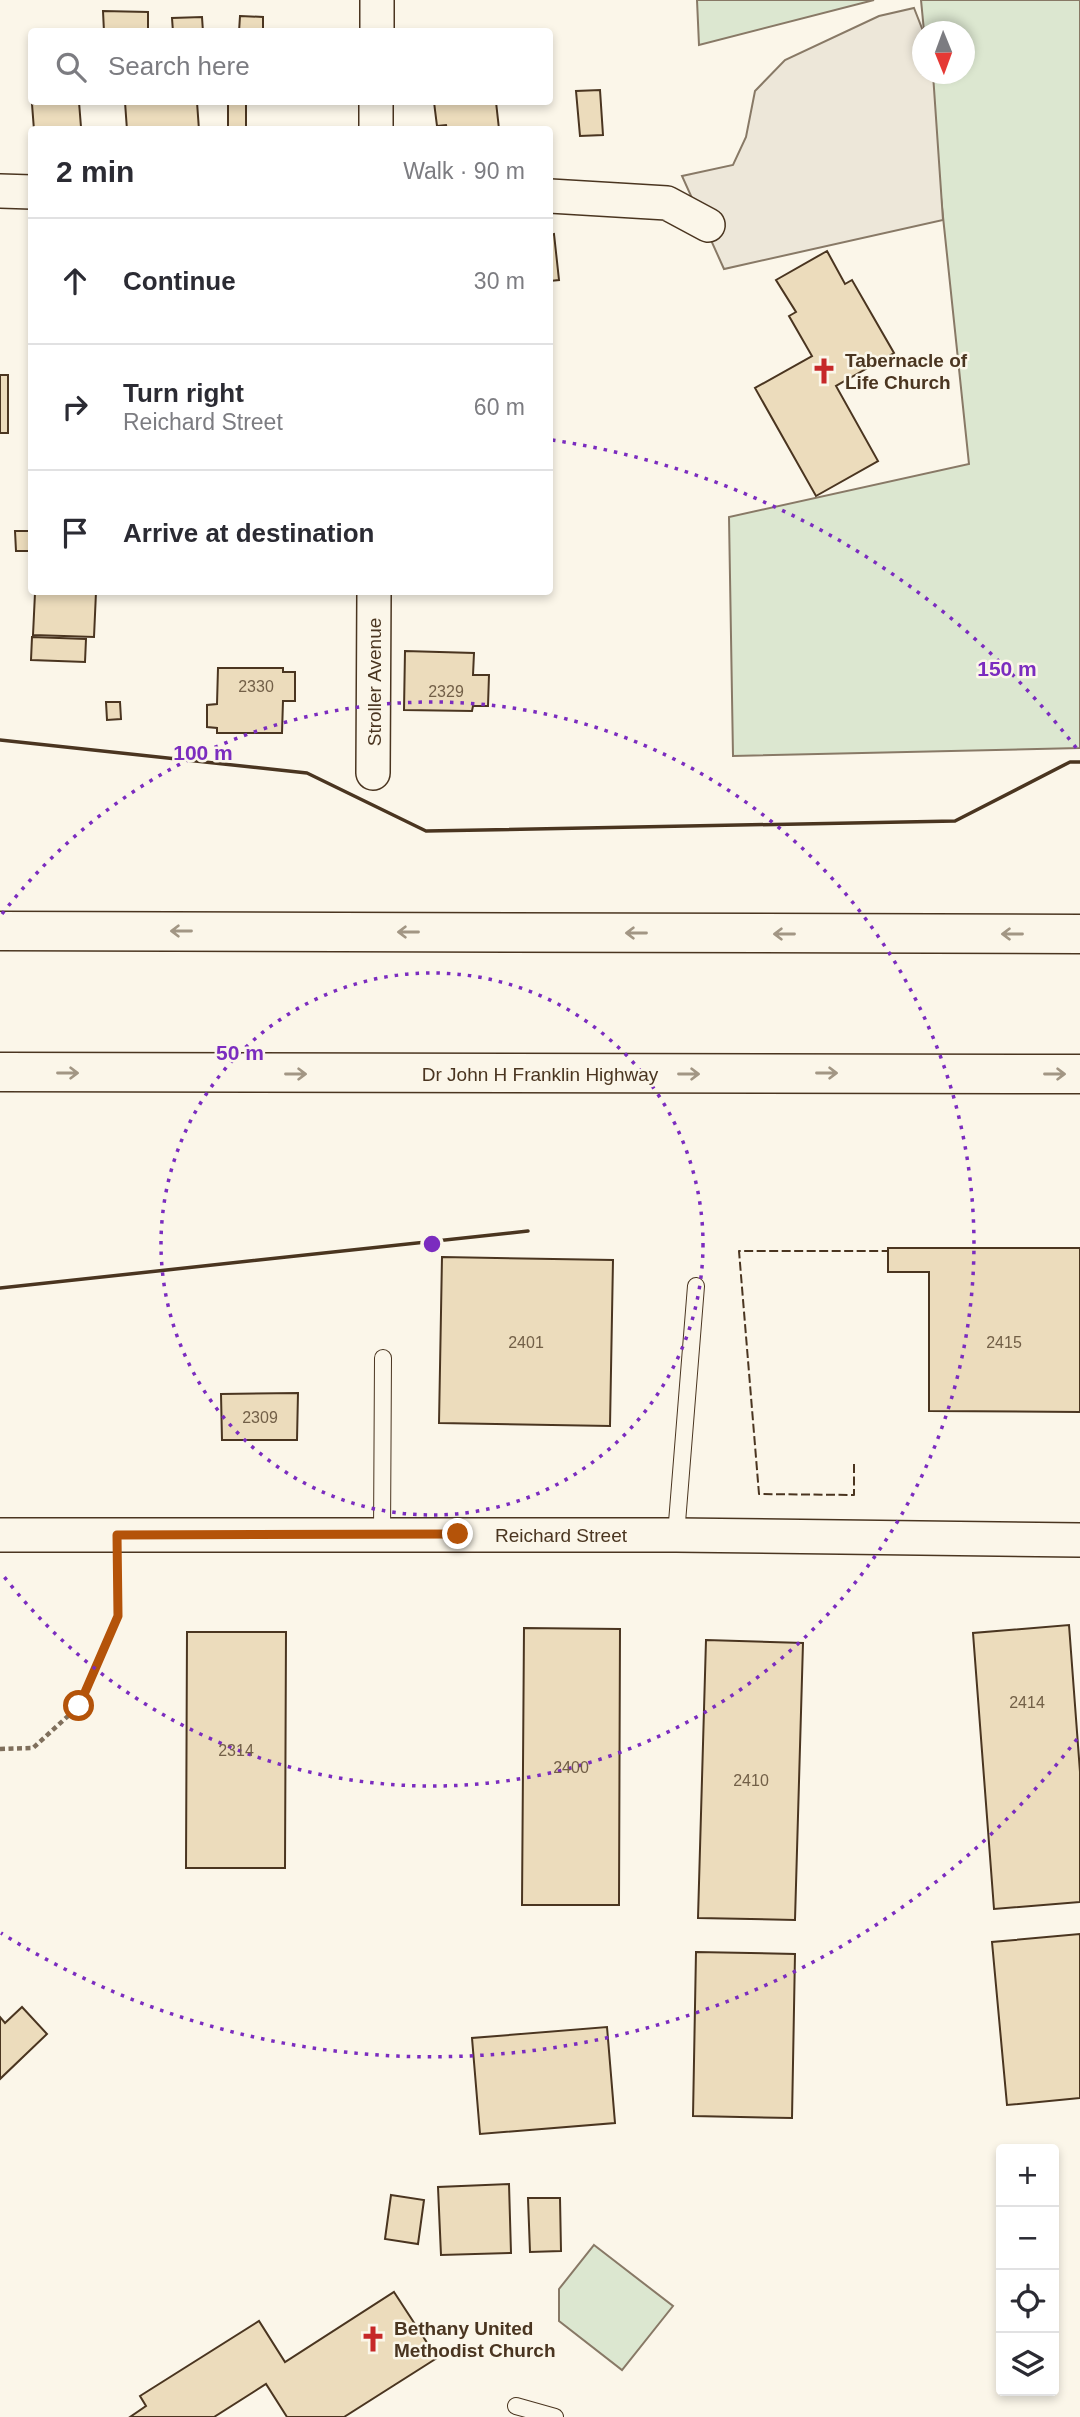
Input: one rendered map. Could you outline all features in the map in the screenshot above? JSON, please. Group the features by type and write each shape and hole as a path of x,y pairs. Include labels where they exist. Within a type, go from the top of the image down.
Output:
{"highway":[{"path":"0,916 18,931 1080,934"},
{"name":"Dr John H Franklin Highway","path":"0,1072 1080,1074"}],"street":[{"path":"377,0 377,28"},
{"path":"376,105 376,126"},
{"path":"0,191 28,192"},
{"path":"553,196 667,203 708,225"},
{"name":"Stroller Avenue","path":"373,773 374,595"},
{"name":"Reichard Street","path":"0,1535 676,1535 1080,1540"}],"lane":[{"path":"676,1535 696,1286"},
{"path":"382,1535 383,1358"},
{"path":"516,2406 555,2417"}],"path":[{"path":"0,1749 33,1748 79,1706 118,1616 117,1535"}],"green space":[{"path":"697,0 874,0 699,45"},
{"path":"921,0 1080,0 1080,748 733,756 729,517 969,464 929,84 975,84 975,21 923,21"},
{"path":"594,2245 673,2306 622,2370 559,2321 559,2289"}],"shaded area":[{"path":"914,8 919,21 912,21 912,84 934,84 943,220 724,269 682,176 733,165 746,137 755,91 785,60 879,16"}],"building":[{"path":"103,11 148,12 148,28 104,28"},
{"path":"240,16 263,17 263,28 239,28"},
{"path":"202,17 203,28 173,28 172,18"},
{"path":"600,90 603,135 580,136 576,91"},
{"path":"32,105 79,105 81,126 34,126"},
{"path":"125,105 197,105 199,126 127,126"},
{"path":"228,105 246,105 246,126 228,126"},
{"path":"434,105 496,105 499,126 437,126"},
{"path":"553,234 559,280 553,281"},
{"name":"Tabernacle of Life Church","path":"827,251 845,284 852,280 894,353 836,386 878,461 816,496 755,388 812,356 789,316 796,312 776,280"},
{"path":"0,375 8,375 8,433 0,433"},
{"path":"15,531 28,531 28,551 16,551"},
{"path":"35,595 96,595 94,637 33,635"},
{"path":"32,637 86,639 85,662 31,660"},
{"path":"405,651 474,653 473,675 489,675 488,706 473,706 472,711 404,710"},
{"path":"218,668 283,668 283,672 295,672 295,701 283,701 282,733 217,733 217,728 207,727 207,705 217,704"},
{"path":"106,702 120,702 121,719 107,720"},
{"path":"888,1248 1080,1248 1080,1412 929,1411 929,1272 888,1272"},
{"path":"442,1257 613,1260 610,1426 439,1423"},
{"path":"298,1393 297,1440 222,1440 221,1394"},
{"path":"1069,1625 1080,1772 1080,1902 994,1909 973,1633"},
{"path":"524,1628 620,1629 619,1905 522,1905"},
{"path":"187,1632 286,1632 285,1868 186,1868"},
{"path":"706,1640 803,1643 795,1920 698,1918"},
{"path":"1080,1934 1080,2098 1007,2105 992,1942"},
{"path":"696,1952 795,1954 792,2118 693,2116"},
{"path":"22,2007 47,2034 0,2079 0,2017 5,2023"},
{"path":"607,2027 615,2123 480,2134 472,2038"},
{"path":"509,2184 511,2253 441,2255 438,2187"},
{"path":"391,2195 424,2200 418,2244 385,2239"},
{"path":"528,2198 560,2198 561,2251 530,2252"},
{"name":"Bethany United Methodist Church","path":"394,2292 437,2358 344,2417 287,2417 266,2384 214,2417 130,2417 146,2406 140,2396 259,2321 285,2362"}],"fence":[{"path":"854,1464 854,1495 759,1494 739,1251 888,1251 888,1248"}],"wall":[{"path":"0,740 307,773 426,831 955,821 1070,762 1080,762"},
{"path":"0,1288 528,1231"}],"place":[{"name":"Tabernacle of Life Church","path":"824,371"},
{"name":"Bethany United Methodist Church","path":"373,2339"}],"route":[{"path":"79,1706 118,1616 117,1535 458,1534"}]}
